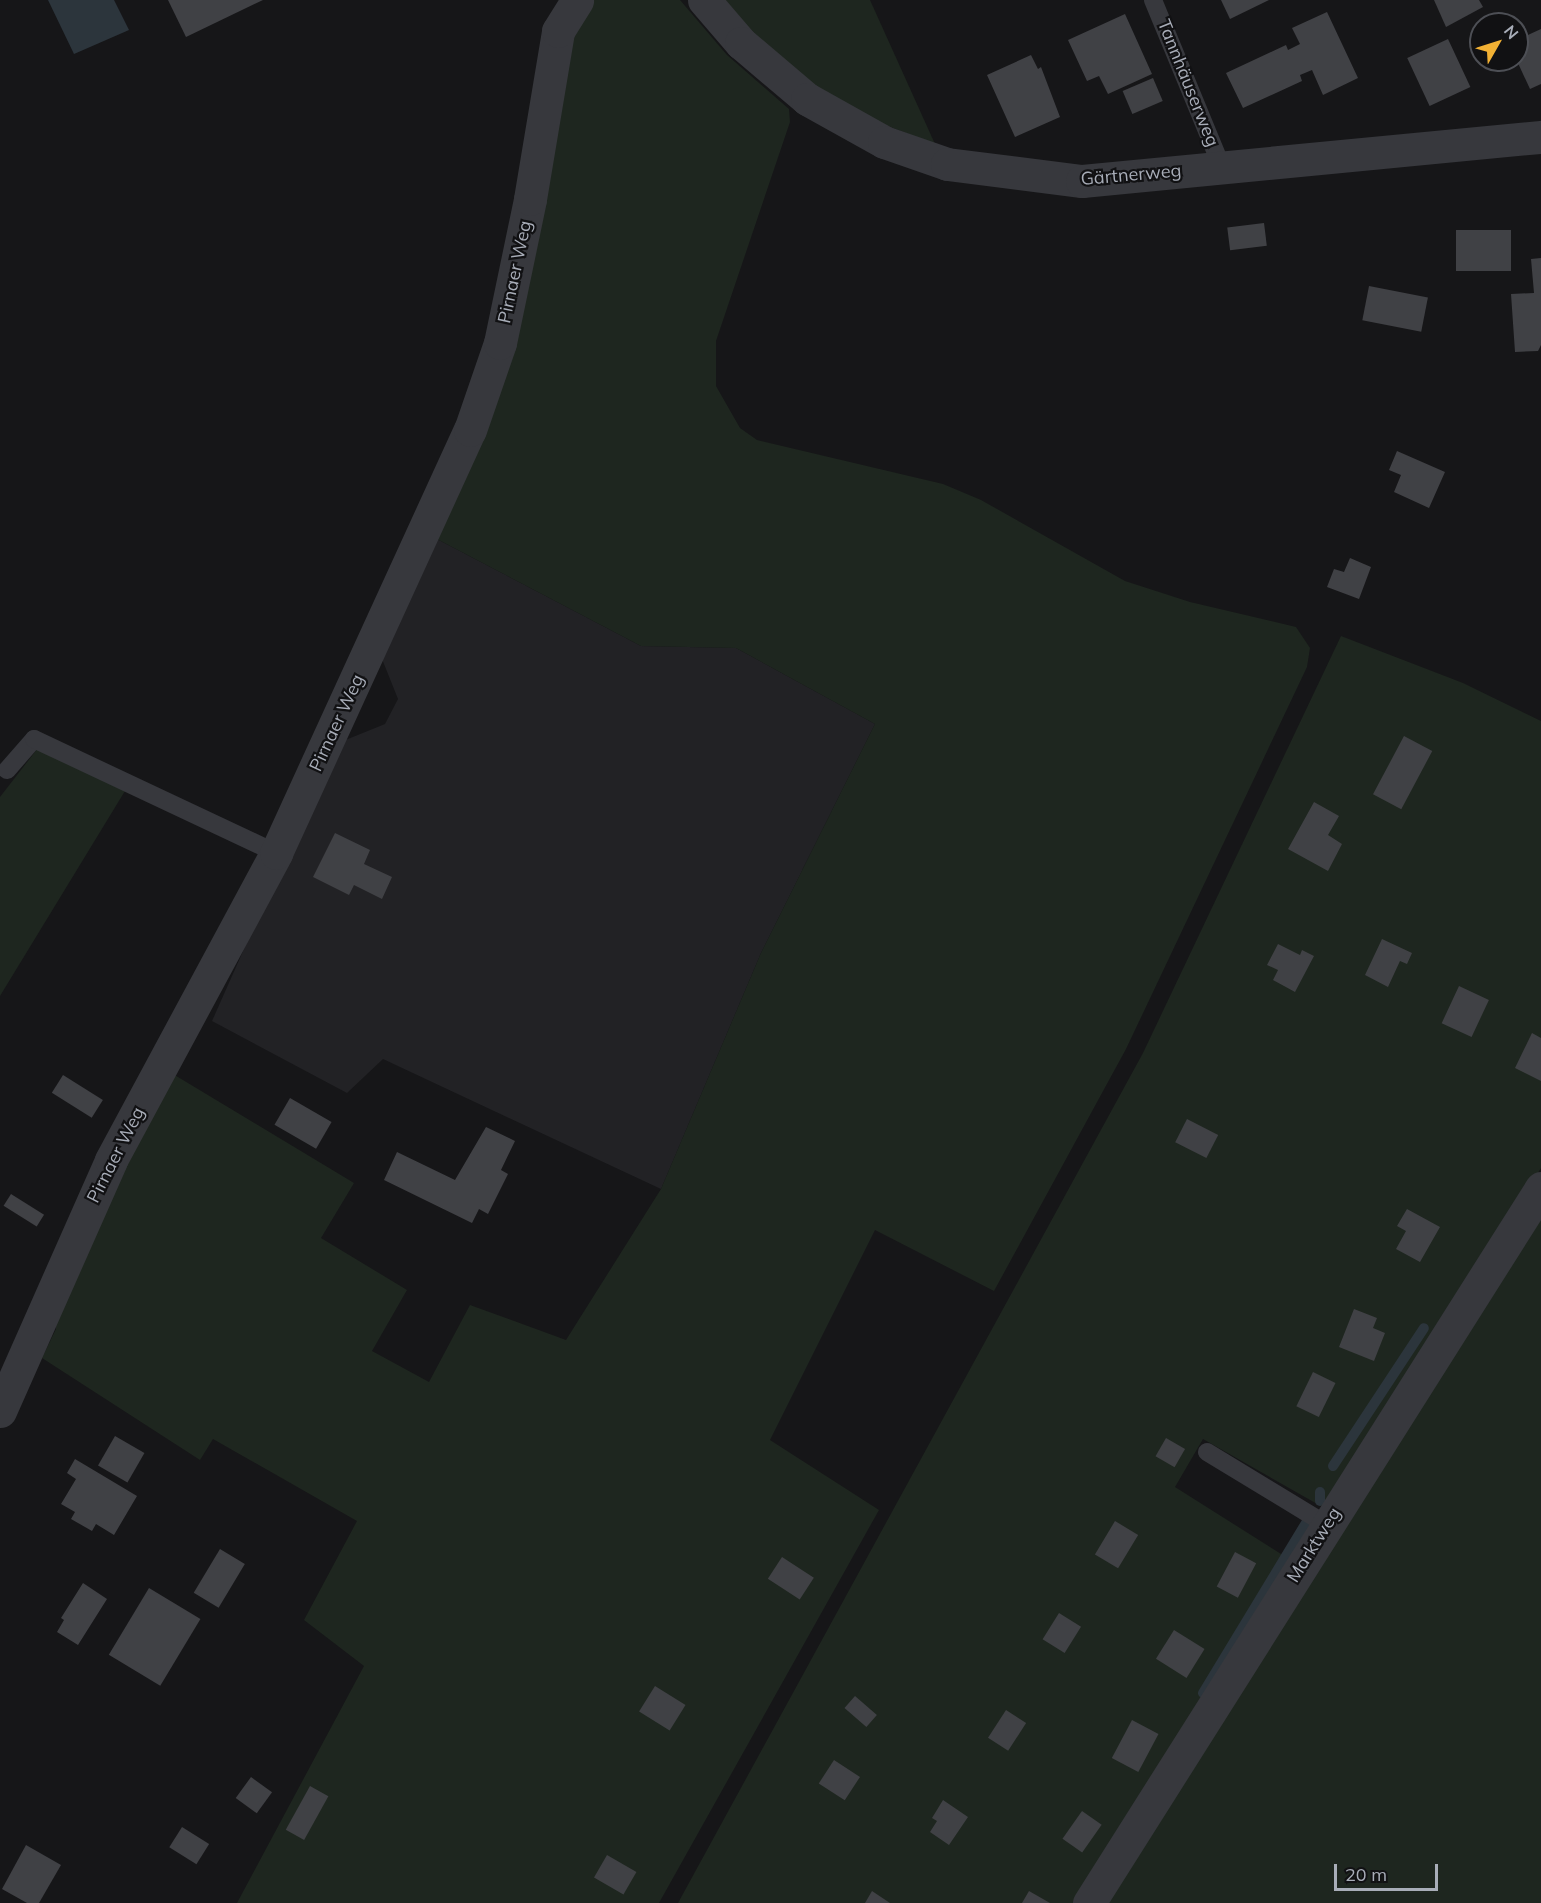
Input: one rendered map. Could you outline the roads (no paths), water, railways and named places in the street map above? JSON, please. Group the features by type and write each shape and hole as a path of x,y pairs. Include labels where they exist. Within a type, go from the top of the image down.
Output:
{"street":[{"name":"Pirnaer Weg","path":"0,1411 111,1160 276,853 470,430 500,343 530,199 558,31 577,0"},
{"name":"Gärtnerweg","path":"704,0 741,44 807,99 884,142 947,164 1082,181 1541,137"},
{"name":"Marktweg","path":"1089,1903 1541,1188"}],"lane":[{"name":"Tannhäuserweg","path":"1153,0 1222,167"},
{"path":"7,770 34,739 276,853"},
{"path":"1207,1452 1327,1525"}],"waterway":[{"path":"1333,1466 1424,1328"},
{"path":"1320,1492 1320,1501"},
{"path":"1203,1693 1306,1523"}]}
